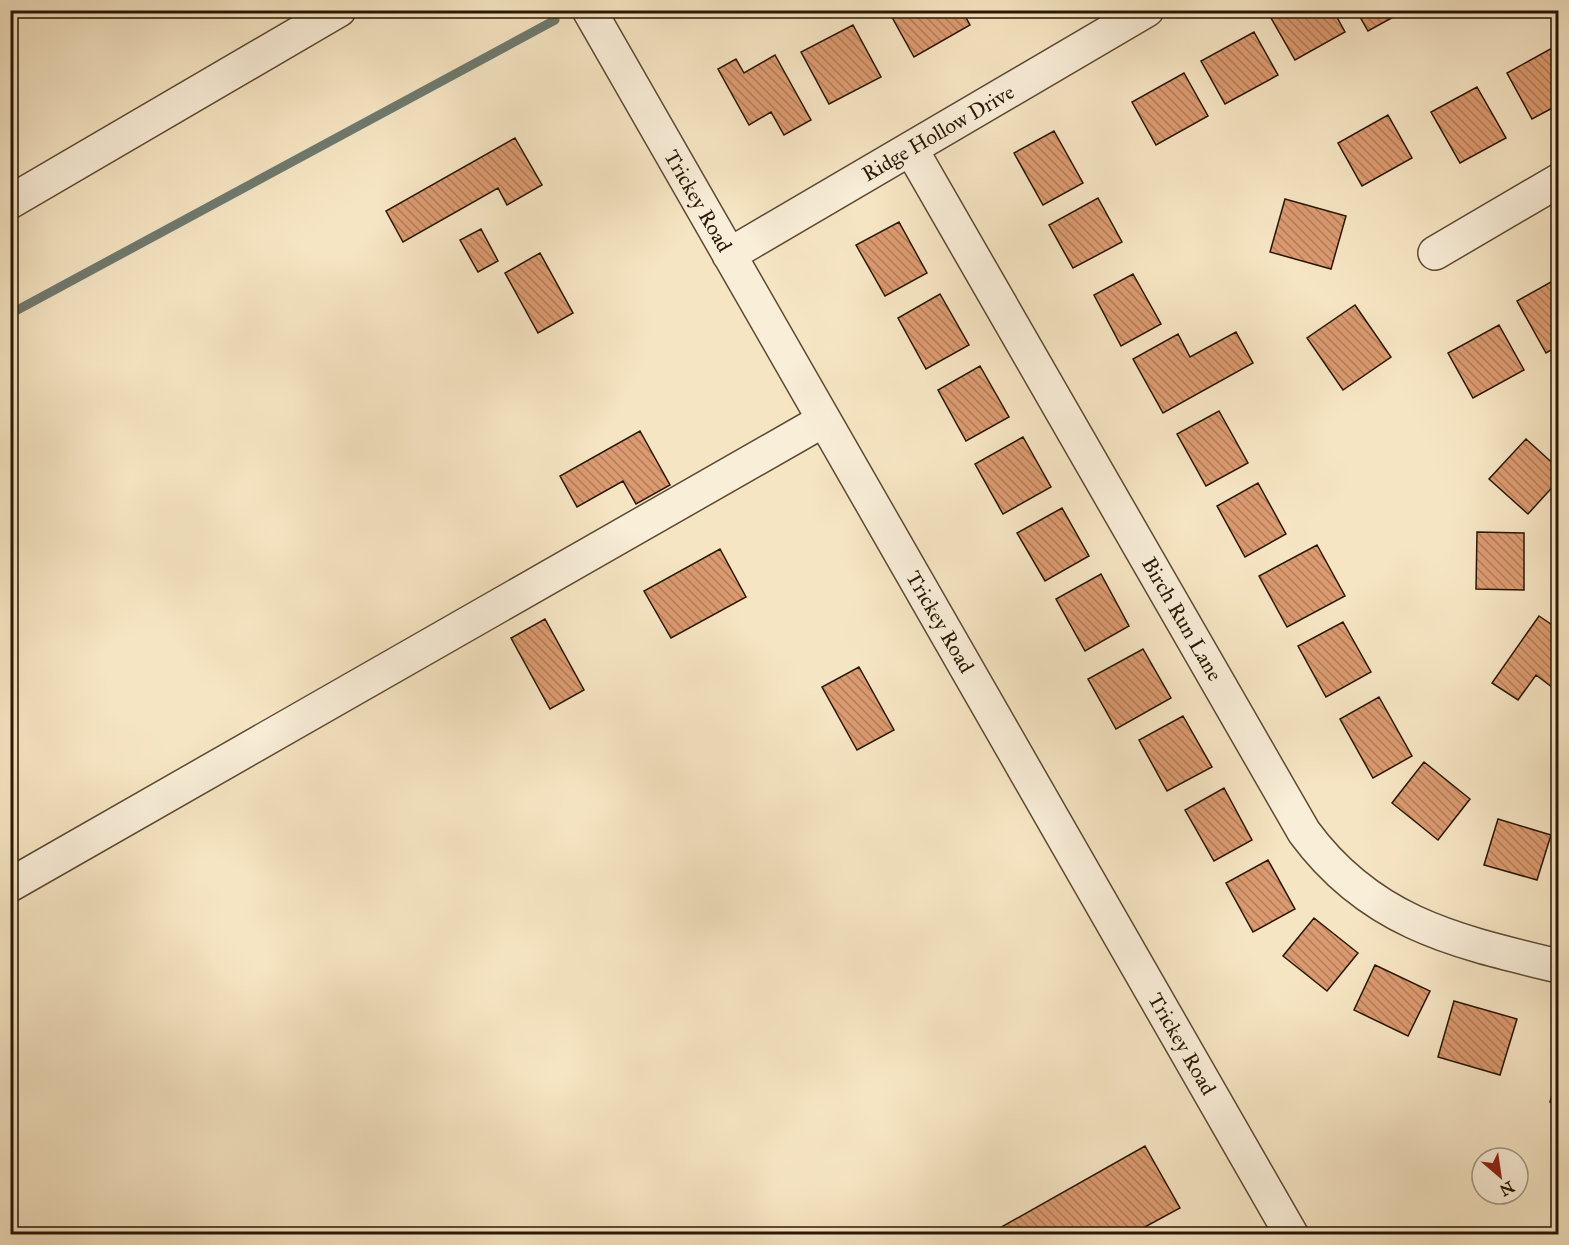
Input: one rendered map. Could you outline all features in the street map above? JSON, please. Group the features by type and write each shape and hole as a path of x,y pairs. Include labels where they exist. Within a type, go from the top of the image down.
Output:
{"street":[{"path":"10,202 339,10"},
{"name":"Trickey Road","path":"589,10 1291,1234"},
{"name":"Ridge Hollow Drive","path":"729,255 1147,10"},
{"name":"Birch Run Lane","path":"911,149 1304,832 1323,857 1344,879 1368,898 1396,914 1460,942 1558,966"},
{"path":"1435,253 1558,181"},
{"path":"10,885 824,420"}],"building":[{"path":"248,10 261,10 251,16"},
{"path":"888,10 962,10 970,25 914,57"},
{"path":"1285,10 1333,10 1345,32 1295,60 1271,18"},
{"path":"1356,10 1406,10 1368,31"},
{"path":"853,25 881,77 829,104 801,52"},
{"path":"1254,32 1278,75 1225,104 1201,61"},
{"path":"1554,47 1558,55 1558,105 1532,119 1507,73"},
{"path":"775,55 811,120 784,135 771,112 749,125 718,69 736,59 744,73"},
{"path":"1184,73 1208,116 1156,145 1132,102"},
{"path":"1477,87 1506,138 1460,163 1431,112"},
{"path":"1388,115 1412,158 1362,186 1338,143"},
{"path":"1054,131 1083,183 1043,205 1014,153"},
{"path":"515,138 542,185 507,205 498,188 403,242 386,211"},
{"path":"1098,198 1122,242 1073,268 1049,225"},
{"path":"1285,199 1346,216 1331,269 1270,252"},
{"path":"899,222 927,273 885,296 856,245"},
{"path":"481,229 498,261 478,272 460,240"},
{"path":"540,253 573,313 538,333 505,273"},
{"path":"1133,274 1161,324 1121,346 1094,295"},
{"path":"1558,278 1558,346 1546,353 1517,301"},
{"path":"940,294 969,345 926,369 898,318"},
{"path":"1355,305 1391,357 1343,390 1307,338"},
{"path":"1499,325 1524,370 1473,398 1448,353"},
{"path":"1236,332 1253,363 1163,413 1133,359 1178,334 1190,357"},
{"path":"980,366 1009,417 966,441 938,390"},
{"path":"1219,411 1248,463 1206,486 1177,434"},
{"path":"640,431 670,485 636,504 623,481 577,507 560,476"},
{"path":"1023,437 1051,487 1003,514 975,464"},
{"path":"1526,439 1558,468 1558,481 1528,514 1489,479"},
{"path":"1258,483 1286,534 1245,557 1217,506"},
{"path":"1062,508 1089,556 1045,581 1017,533"},
{"path":"1477,532 1524,533 1524,590 1476,589"},
{"path":"1317,545 1345,596 1287,627 1259,576"},
{"path":"720,549 746,597 671,638 644,591"},
{"path":"1101,574 1129,626 1085,651 1056,599"},
{"path":"1539,616 1558,629 1558,686 1556,690 1536,675 1518,700 1492,683"},
{"path":"545,619 584,690 550,709 511,638"},
{"path":"1343,622 1371,672 1326,697 1298,646"},
{"path":"1143,649 1171,698 1116,729 1088,679"},
{"path":"859,667 894,730 857,750 822,687"},
{"path":"1379,697 1412,756 1373,778 1340,719"},
{"path":"1183,716 1212,767 1167,791 1139,740"},
{"path":"1424,762 1470,799 1438,840 1392,803"},
{"path":"1224,788 1252,840 1214,861 1185,810"},
{"path":"1498,819 1551,835 1537,880 1484,865"},
{"path":"1268,860 1295,909 1253,932 1226,883"},
{"path":"1314,918 1358,953 1327,991 1283,956"},
{"path":"1375,965 1430,991 1408,1036 1354,1010"},
{"path":"1454,1001 1517,1019 1500,1075 1438,1057"},
{"path":"1558,1073 1558,1105 1550,1102"},
{"path":"1145,1146 1180,1208 1132,1234 989,1234"}],"waterway":[{"path":"10,314 555,20"}]}
